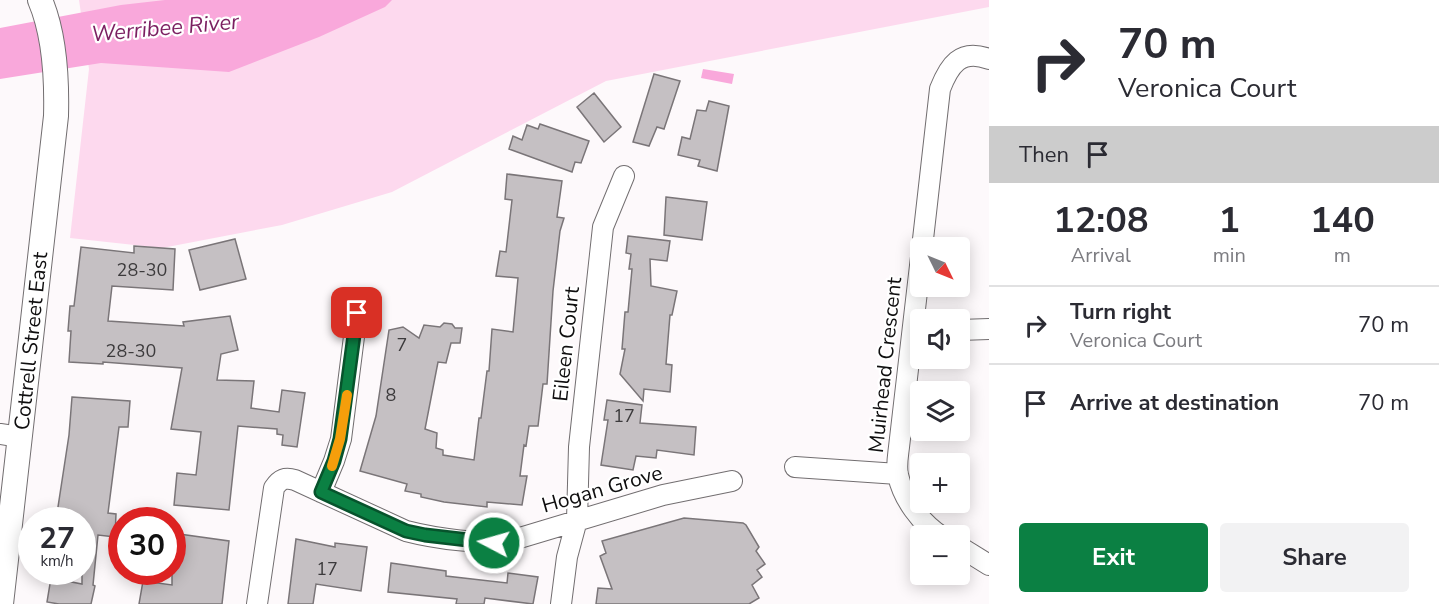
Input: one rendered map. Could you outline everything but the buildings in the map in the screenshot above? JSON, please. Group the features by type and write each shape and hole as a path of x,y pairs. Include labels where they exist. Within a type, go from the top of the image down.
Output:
{"street":[{"name":"Cottrell Street East","path":"1,604 10,436 56,116 56,77 44,8"},
{"path":"923,237 940,89 948,70 956,61 973,55 989,58"},
{"name":"Eileen Court","path":"561,604 567,557 578,520 579,447 603,227 624,177"},
{"path":"321,492 340,439 357,313"},
{"path":"970,330 989,329"},
{"name":"Muirhead Crescent","path":"912,369 898,474 904,492 918,515 929,525"},
{"path":"795,467 898,474"},
{"name":"Hogan Grove","path":"257,604 272,494 281,479 295,480 406,531 483,542 513,540 663,495 732,481"},
{"path":"970,553 989,565"}],"shaded area":[{"path":"79,0 989,0 989,7 606,81 392,192 282,225 162,248 70,238 89,69"}],"water":[{"name":"Werribee River","path":"165,0 392,0 385,7 319,37 229,72 101,63 0,79 0,28 121,5"},
{"path":"703,69 734,74 732,84 701,78"}],"slow traffic":[{"path":"332,466 340,439 347,395"}],"route":[{"path":"357,313 340,439 321,492 416,534 494,543"}]}
